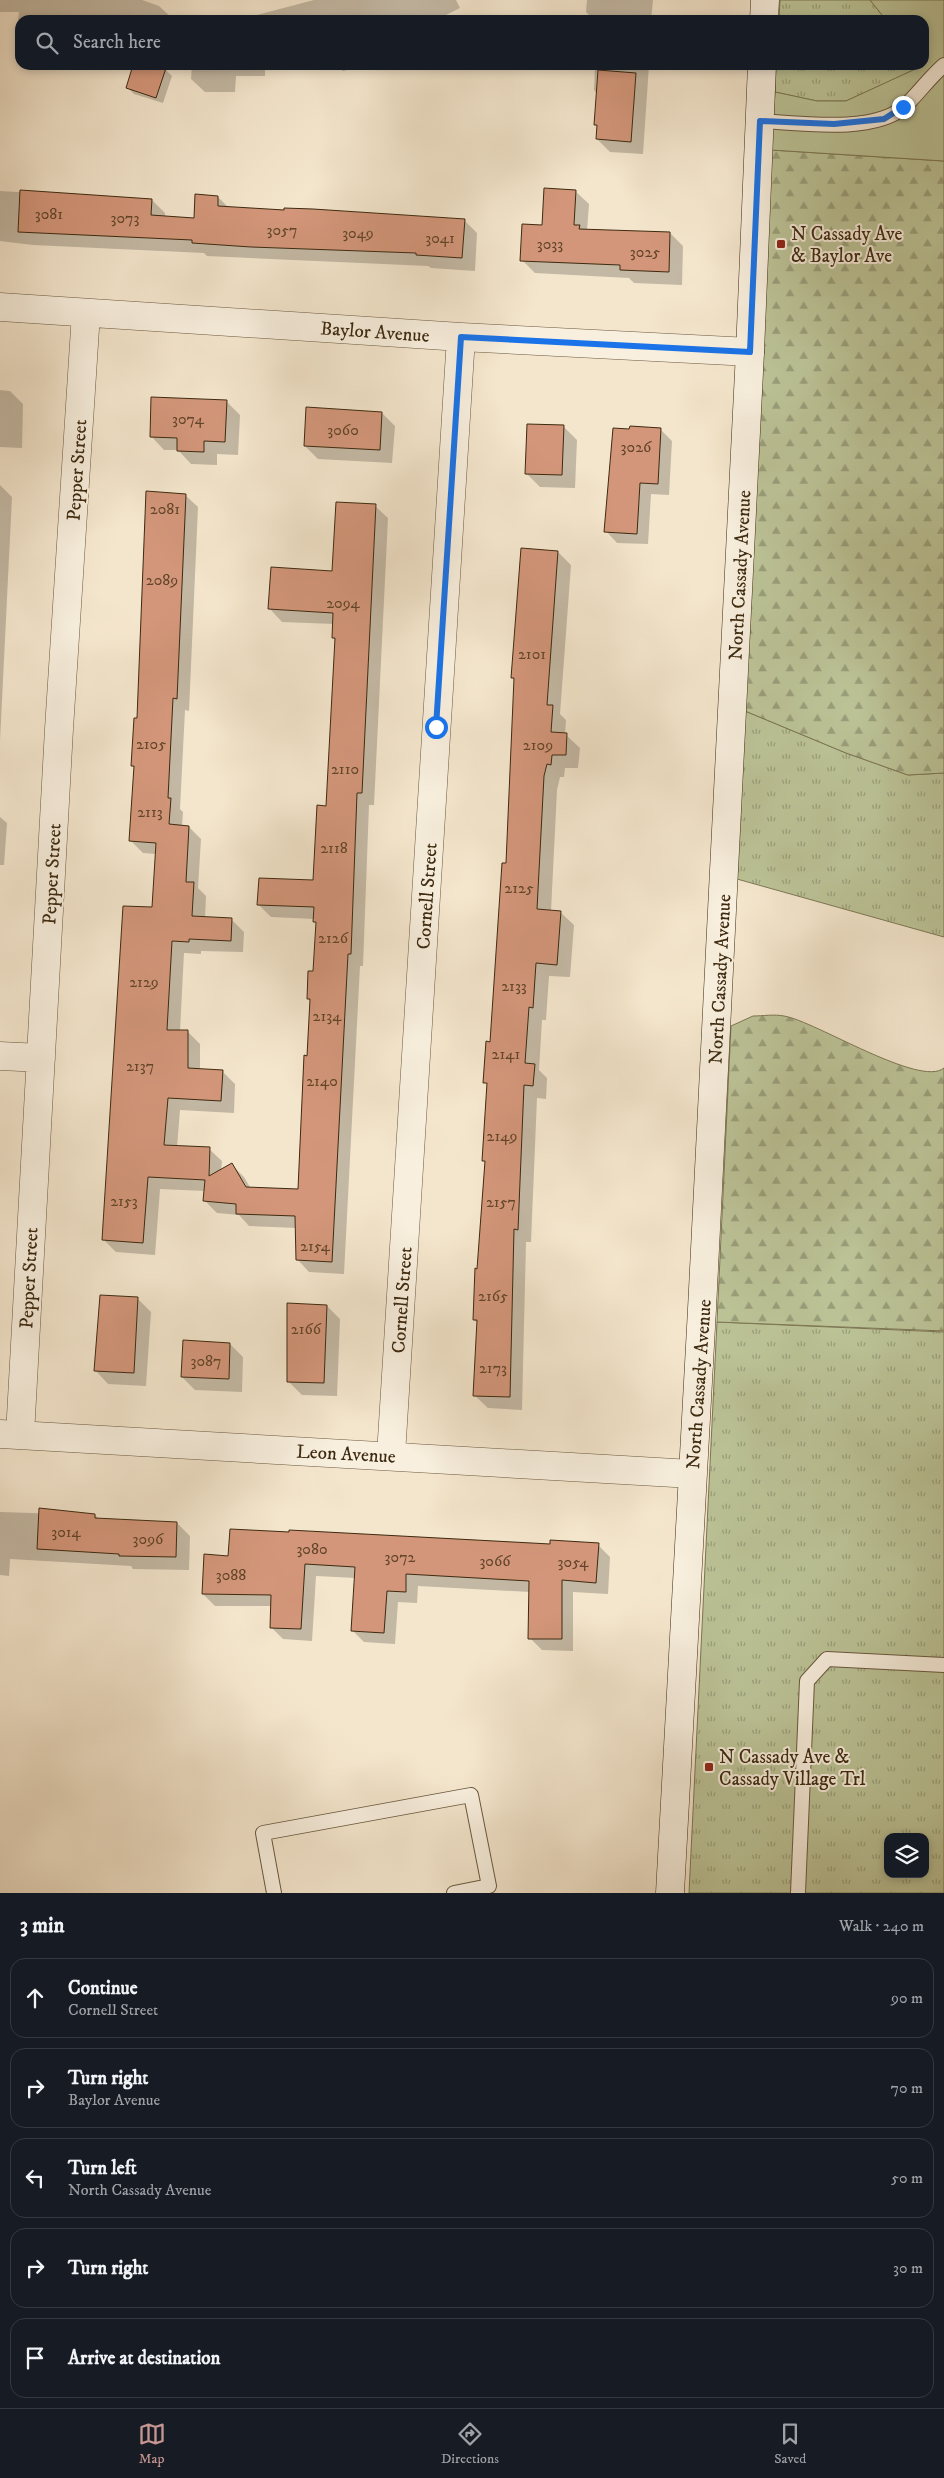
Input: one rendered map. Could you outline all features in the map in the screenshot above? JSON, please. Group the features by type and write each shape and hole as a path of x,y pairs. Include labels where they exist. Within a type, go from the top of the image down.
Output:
{"street":[{"path":"764,15 765,0"},
{"name":"North Cassady Avenue","path":"670,1893 702,1309 750,352 762,70"},
{"name":"Baylor Avenue","path":"0,308 461,337 750,352"},
{"name":"Pepper Street","path":"10,1435 40,1058 86,313"},
{"name":"Cornell Street","path":"391,1455 461,337"},
{"path":"0,1056 40,1058"},
{"name":"Leon Avenue","path":"10,1435 391,1455 692,1474"}],"lane":[{"path":"760,121 834,124 884,119 903,107 944,65"},
{"path":"798,1893 808,1681 828,1659 944,1665"},
{"path":"274,1893 263,1833 471,1795 489,1886 454,1893"}],"green space":[{"path":"780,0 870,0 882,15 779,15"},
{"path":"870,0 944,0 944,161 771,150 775,92 817,101 846,101 913,70 929,70 929,15 882,15"},
{"path":"776,70 914,70 846,101 817,101 775,92"},
{"path":"771,150 944,161 944,773 908,775 846,753 745,711"},
{"path":"745,711 846,753 908,775 944,773 944,937 737,879"},
{"path":"780,1015 799,1020 891,1062 913,1069 932,1072 944,1068 944,1331 717,1322 731,1026 753,1016"},
{"path":"717,1322 944,1332 944,1893 689,1893"}],"building":[{"path":"131,70 165,70 156,98 126,88"},
{"path":"598,70 636,73 631,142 596,139 597,125 594,125"},
{"path":"544,188 576,190 574,225 580,225 579,229 670,232 669,272 620,270 620,265 520,261 522,224 542,225"},
{"path":"20,190 152,199 151,215 194,218 195,194 218,196 218,206 284,210 284,208 313,209 465,219 462,258 416,255 416,253 251,247 192,243 192,240 18,232"},
{"path":"151,397 227,400 225,442 204,441 204,452 177,451 177,438 150,437"},
{"path":"306,407 382,412 380,450 304,446"},
{"path":"527,424 564,425 562,475 525,474"},
{"path":"630,426 661,428 658,484 640,483 637,534 604,532 613,428 629,429"},
{"path":"146,491 186,494 177,699 173,698 168,798 171,798 169,824 189,826 186,882 194,882 192,916 232,918 231,941 189,939 189,942 172,941 167,1030 188,1030 188,1068 223,1070 221,1101 168,1098 164,1145 210,1147 209,1176 232,1163 246,1187 298,1189 304,1055 307,1056 310,999 307,999 308,971 313,971 316,922 313,922 314,907 257,905 259,878 313,880 317,805 326,806 335,638 332,638 333,613 268,609 271,567 332,571 336,502 376,504 362,793 357,793 351,954 348,954 332,1262 296,1260 295,1216 236,1214 236,1204 203,1201 205,1180 148,1177 143,1243 102,1240 123,906 152,907 156,843 129,841 134,766 131,766 134,718 137,718"},
{"path":"521,548 558,551 547,705 553,705 551,732 567,733 566,755 552,755 551,765 547,764 544,776 537,909 561,911 557,965 536,963 533,1008 529,1007 525,1063 535,1064 533,1086 524,1085 518,1230 514,1229 510,1397 473,1396 477,1320 473,1320 475,1268 477,1269 485,1161 482,1161 487,1083 483,1083 486,1041 490,1042 502,863 506,863 514,678 511,678"},
{"path":"100,1295 138,1297 134,1373 94,1371"},
{"path":"287,1303 327,1305 324,1383 287,1382"},
{"path":"183,1340 230,1343 229,1379 181,1377"},
{"path":"39,1508 95,1514 95,1518 177,1522 176,1557 119,1556 119,1554 37,1549"},
{"path":"230,1529 289,1532 289,1530 550,1544 550,1540 599,1543 596,1583 562,1580 562,1639 528,1639 529,1581 406,1574 406,1592 387,1591 384,1633 351,1631 355,1567 305,1564 301,1629 270,1628 271,1595 202,1594 204,1554 228,1556"}],"place":[{"name":"N Cassady Ave & Baylor Ave","path":"781,244"},
{"name":"N Cassady Ave & Cassady Village Trl","path":"709,1767"}],"route":[{"path":"436,727 461,337 750,352 760,121 834,124 884,119 903,107"}]}
